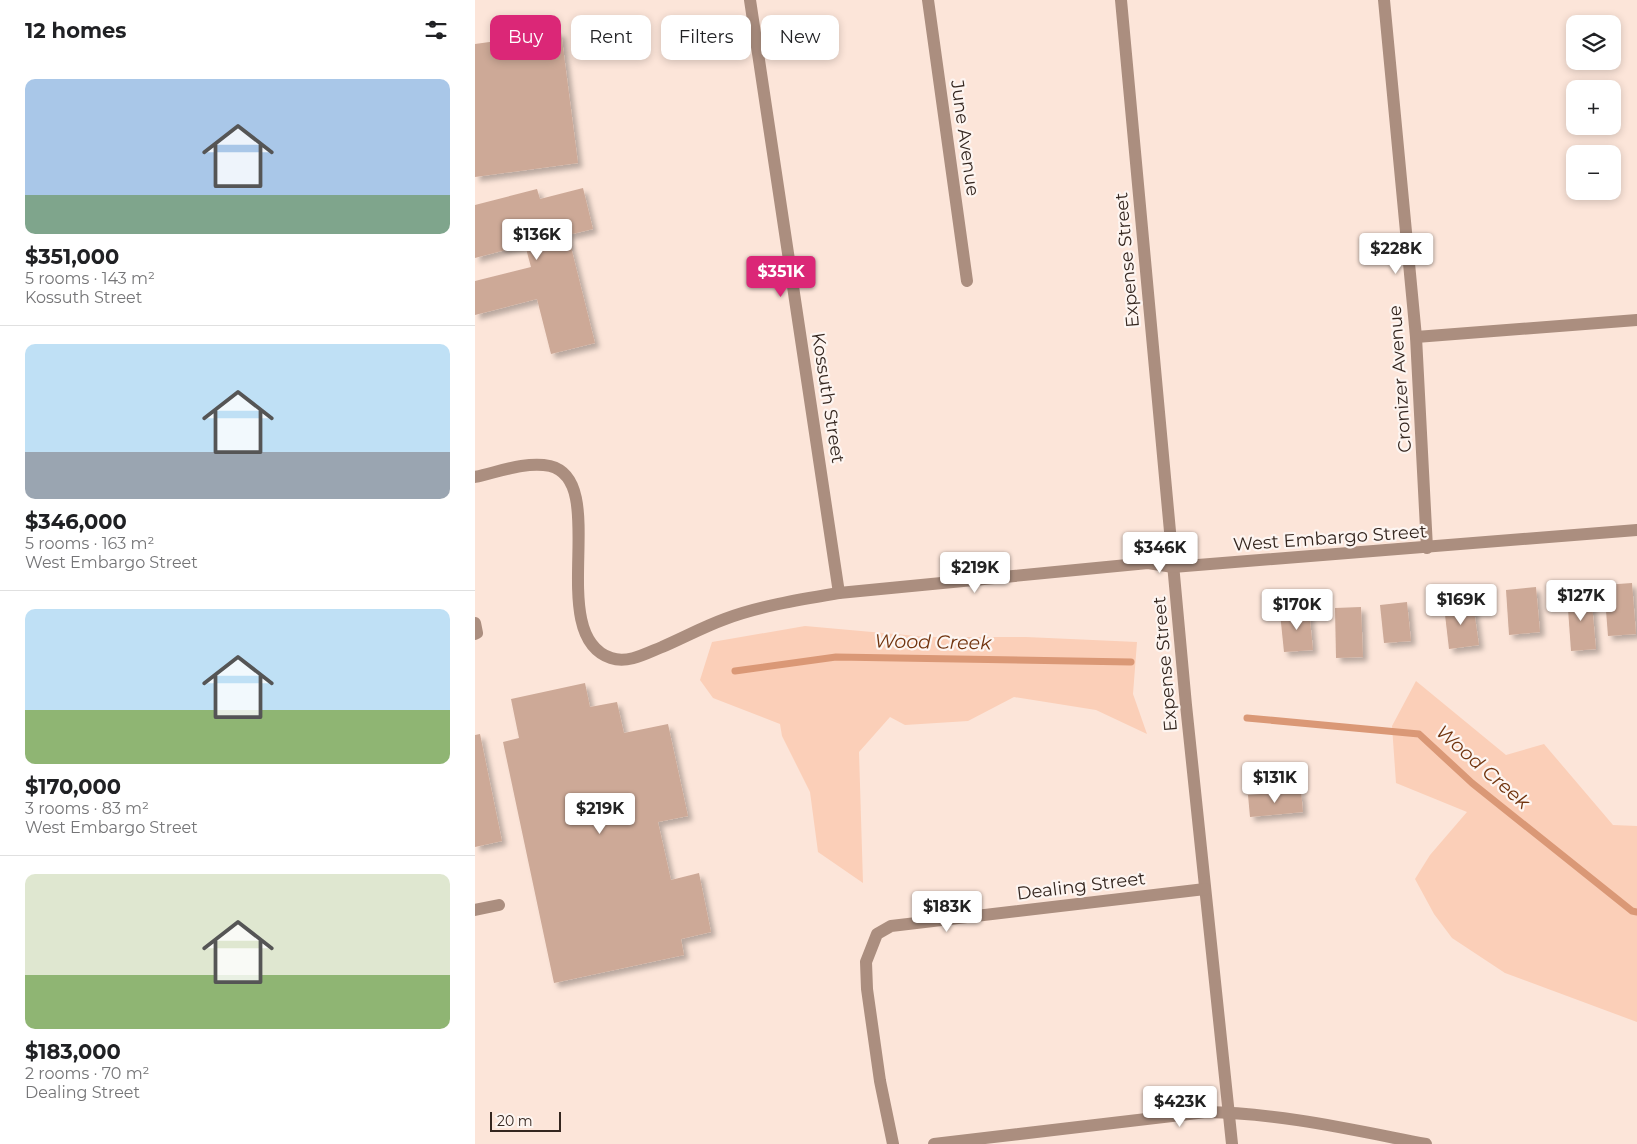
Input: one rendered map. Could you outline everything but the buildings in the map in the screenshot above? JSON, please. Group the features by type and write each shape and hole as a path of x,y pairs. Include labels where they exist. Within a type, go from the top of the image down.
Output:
{"street":[{"name":"Kossuth Street","path":"750,0 839,593"},
{"name":"June Avenue","path":"928,0 967,281"},
{"name":"Expense Street","path":"1121,0 1173,567 1232,1144"},
{"name":"Cronizer Avenue","path":"1384,0 1416,337 1427,548"},
{"path":"1416,337 1637,320"},
{"name":"West Embargo Street","path":"475,477 525,466 550,466 562,473 570,482 577,500 580,619 587,638 600,652 611,658 626,660 645,654 725,619 792,601 839,593 1148,563 1173,567 1637,530"},
{"path":"475,623 477,634 475,634"},
{"name":"Dealing Street","path":"893,1144 880,1081 867,988 866,962 877,934 891,926 1205,889"},
{"path":"475,910 499,905"},
{"path":"935,1144 1206,1112 1228,1112 1303,1121 1426,1144"}],"shaded area":[{"path":"805,626 928,637 1026,637 1137,642 1133,694 1147,734 1096,710 1014,697 968,721 905,725 890,717 859,752 863,883 818,852 810,792 782,736 780,724 713,698 700,680 712,642"},
{"path":"1416,681 1506,755 1544,744 1613,825 1637,826 1637,1022 1505,973 1452,938 1434,914 1415,879 1430,855 1467,812 1396,783 1392,726"}],"waterway":[{"name":"Wood Creek","path":"735,671 836,657 1131,662"},
{"name":"Wood Creek","path":"1247,718 1419,734 1472,783 1632,911 1637,912"}]}
